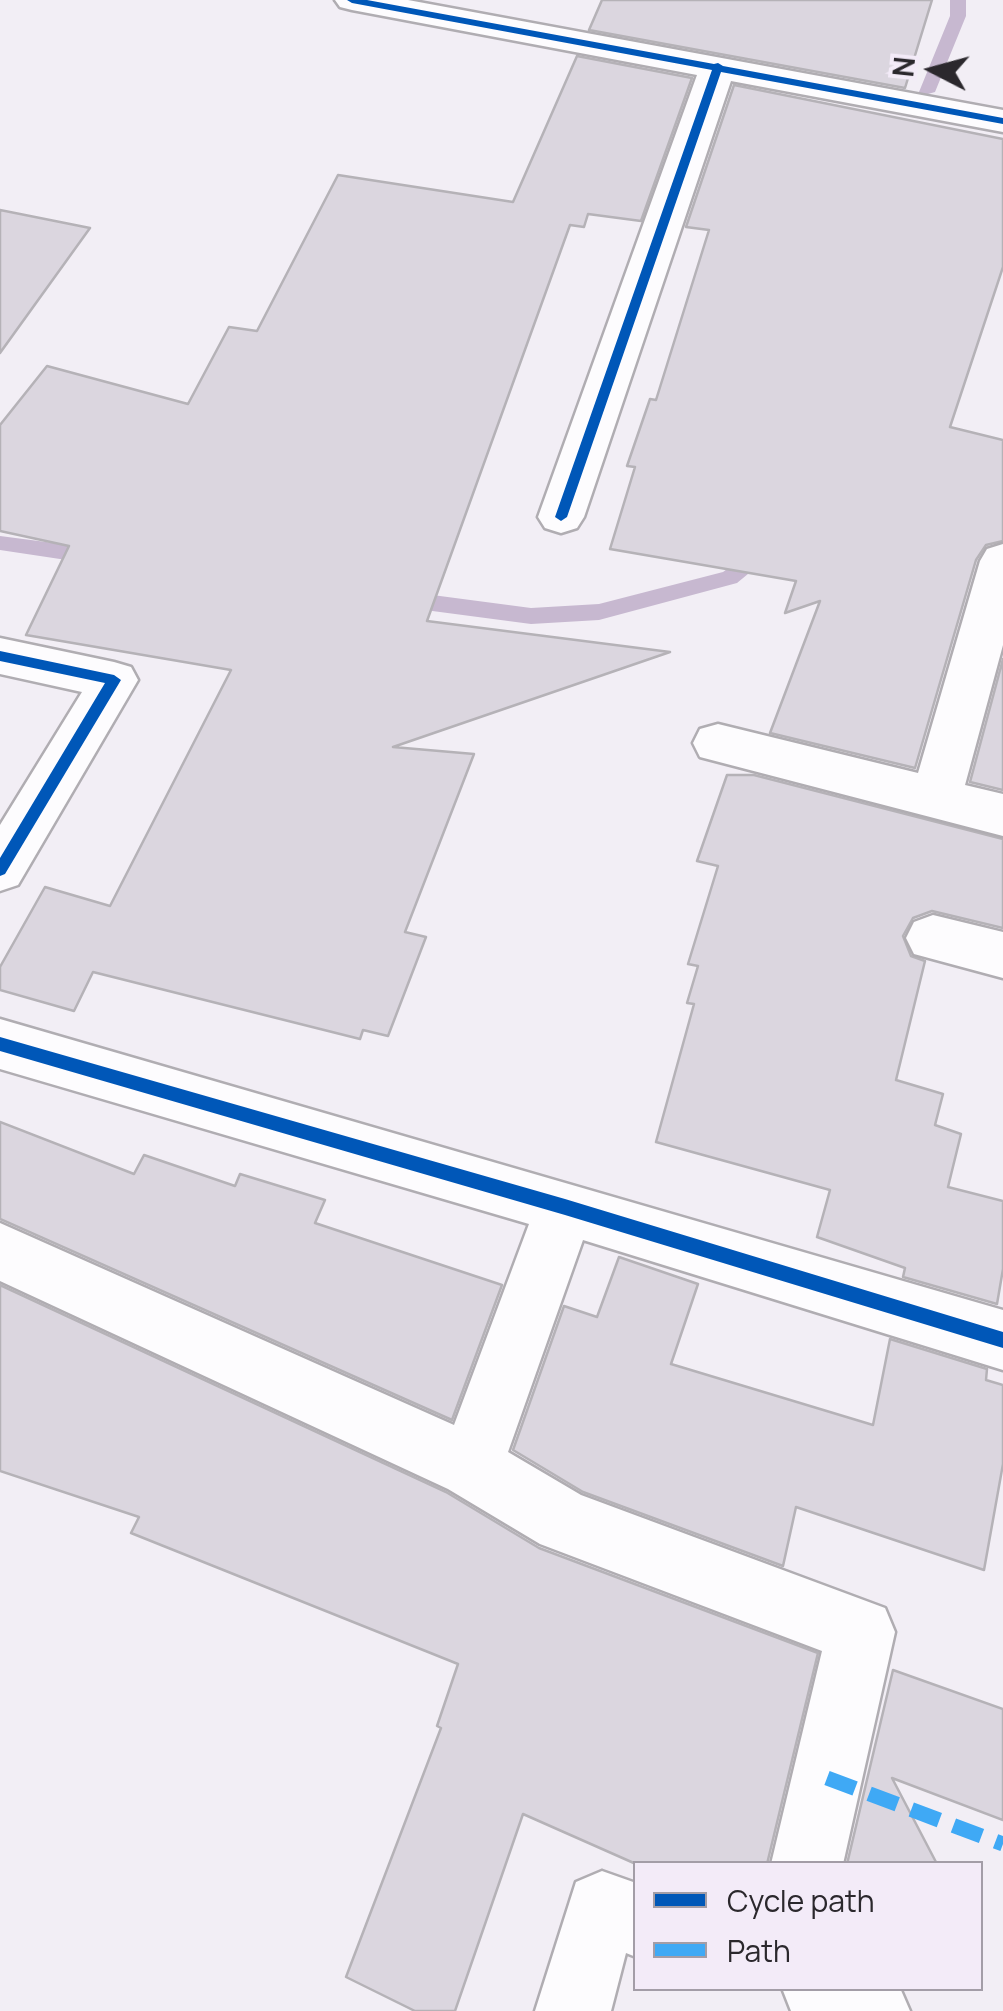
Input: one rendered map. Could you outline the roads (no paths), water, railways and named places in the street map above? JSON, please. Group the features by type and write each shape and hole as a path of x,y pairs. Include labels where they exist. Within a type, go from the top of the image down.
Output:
{"street":[{"path":"352,0 1003,121"},
{"path":"561,517 718,66"},
{"path":"936,797 1003,561"},
{"path":"0,656 114,680 0,870"},
{"path":"718,743 1003,816"},
{"path":"933,938 1003,955"},
{"path":"0,1044 565,1206 1003,1340"},
{"path":"472,1466 565,1206"},
{"path":"0,1250 472,1466 564,1521 861,1632 808,1861"},
{"path":"572,2011 602,1908 633,1919"},
{"path":"826,1991 872,2011"}],"waterway":[{"path":"927,92 958,16 958,0"},
{"path":"0,543 100,557"},
{"path":"402,599 531,616 599,612 730,578 755,560 762,546"}]}
